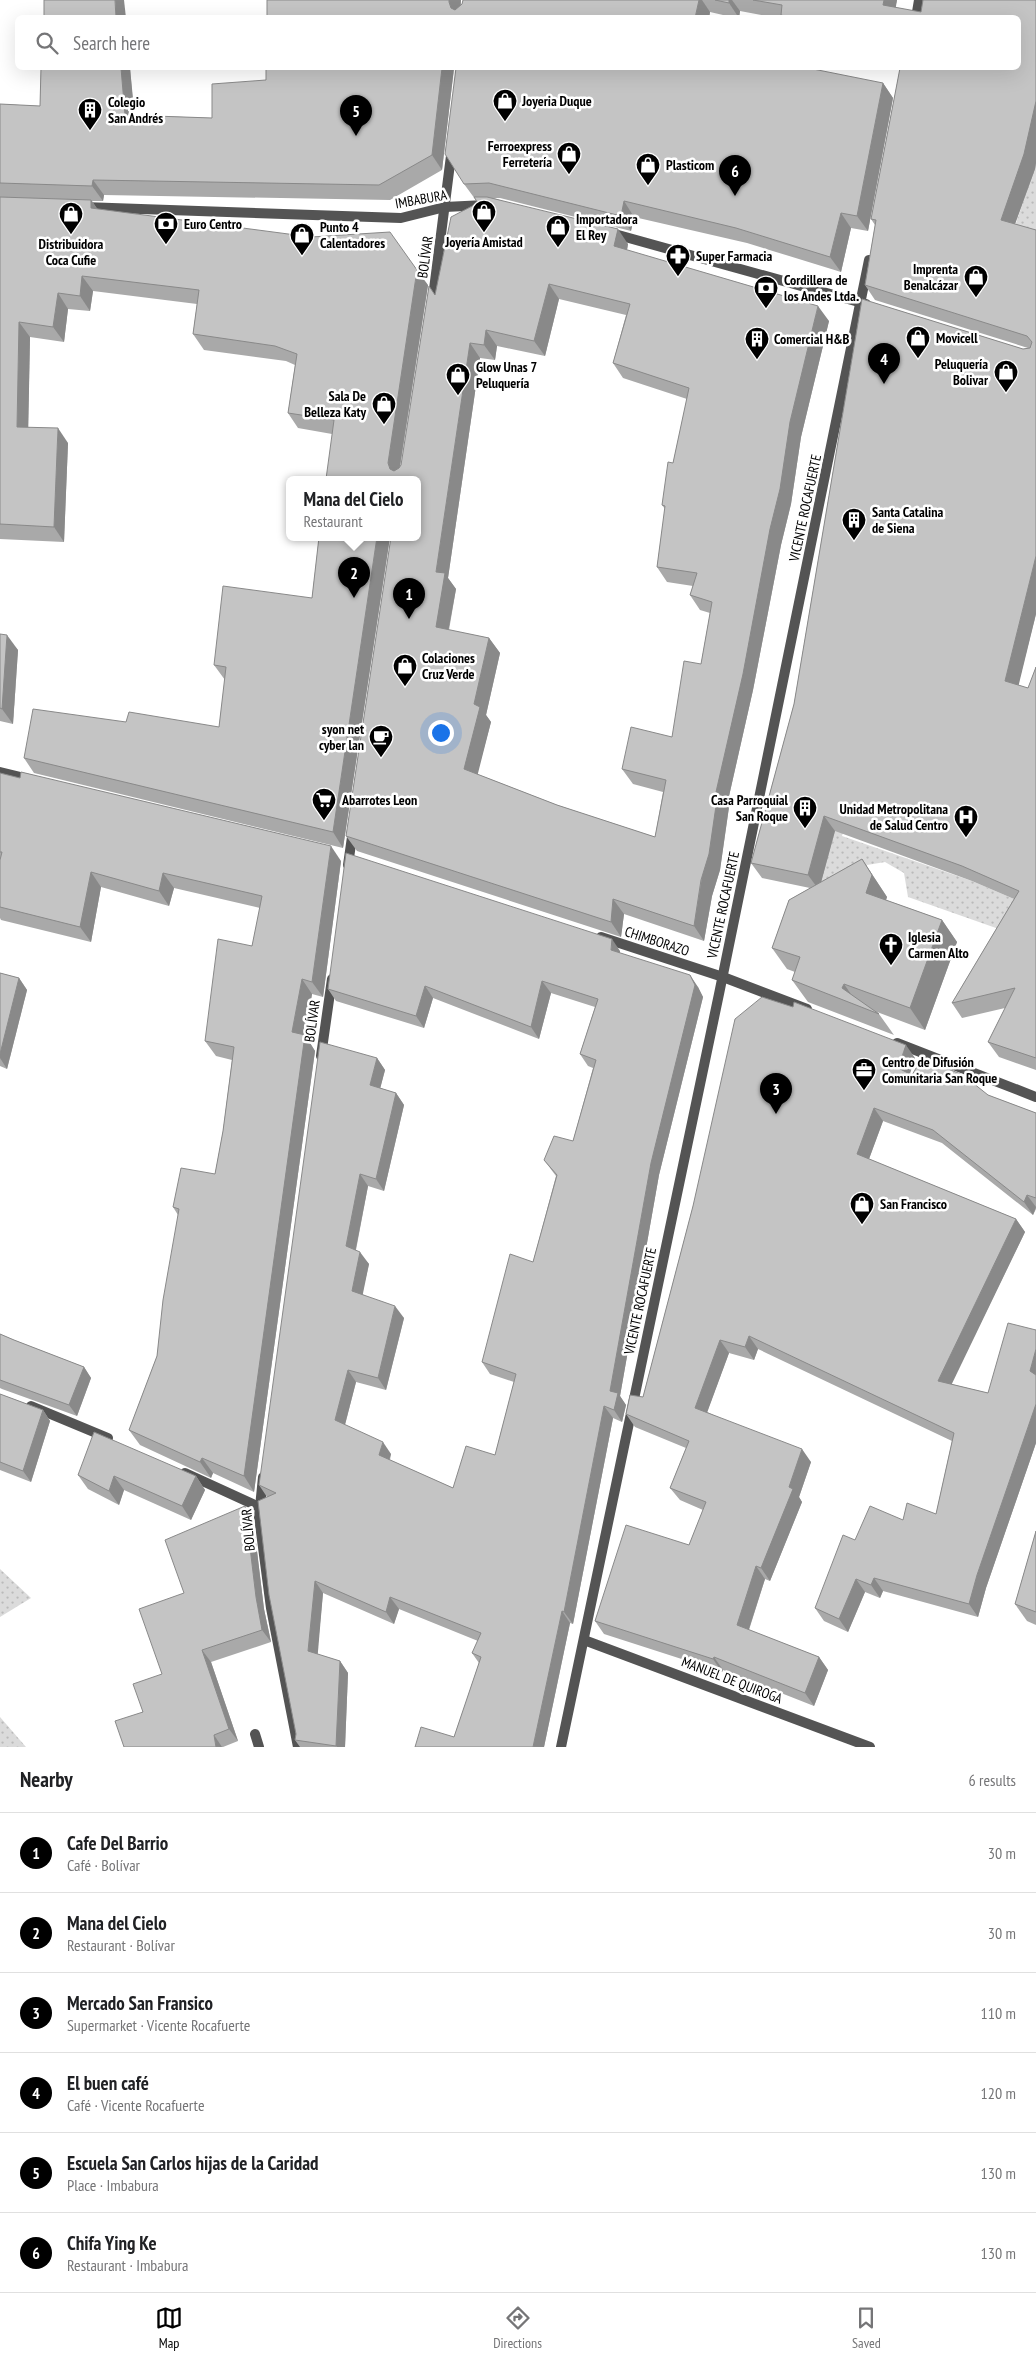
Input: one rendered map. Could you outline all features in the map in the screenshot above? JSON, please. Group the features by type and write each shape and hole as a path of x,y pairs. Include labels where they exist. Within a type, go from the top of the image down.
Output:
{"street":[{"path":"917,15 920,0"},
{"name":"BOLÍVAR","path":"430,314 452,141"},
{"name":"IMBABURA","path":"68,207 401,218 445,207 498,205"},
{"path":"603,231 879,308"},
{"name":"VICENTE ROCAFUERTE","path":"561,1747 723,977 871,249"},
{"path":"0,772 47,783"},
{"path":"346,876 354,818"},
{"name":"CHIMBORAZO","path":"588,934 723,977 817,1012"},
{"name":"BOLÍVAR","path":"319,1072 334,964"},
{"path":"890,1040 1036,1097"},
{"path":"17,1401 78,1424 122,1444"},
{"name":"BOLÍVAR","path":"265,1463 259,1507 271,1608 298,1747"},
{"path":"176,1469 259,1507"},
{"name":"MANUEL DE QUIROGA","path":"584,1640 870,1747"},
{"path":"255,1734 259,1747"}],"shaded area":[{"path":"1036,163 1036,242 1012,235"},
{"path":"847,787 849,812 842,836 972,881 1030,906 1013,934 908,897 904,873 885,862 867,865 861,889 816,889 825,866"},
{"path":"0,1569 31,1598 0,1617"},
{"path":"0,1717 26,1747 0,1747"}],"building":[{"path":"44,0 115,0 116,15 44,15"},
{"path":"267,0 449,0 451,8 455,10 462,4 463,0 699,0 696,15 267,15"},
{"path":"715,0 729,0 729,3"},
{"path":"753,0 884,0 883,5 921,12 923,0 1036,0 1036,101 1024,154 1001,220 1036,230 1036,556 1005,681 1028,688 1036,667 1036,1058 988,1042 1015,988 952,1003 1019,891 962,866 824,816 808,875 751,863 794,704 862,299 1023,349 1030,348 1032,342 1027,336 865,285 876,220 871,219 900,70 1021,70 1021,15 781,15 782,5"},
{"path":"41,70 121,70 125,115 212,118 212,84 266,80 266,70 442,70 432,155 379,185 93,180 92,186 0,183 0,104 40,106"},
{"path":"456,70 818,70 883,83 857,216 841,213 830,257 736,228 624,201 621,216 489,183 464,184 445,154"},
{"path":"0,197 91,200 91,208 311,237 390,232 417,270 388,463 390,469 394,471 401,465 429,286 435,295 451,217 478,203 474,197 487,197 618,229 614,246 818,306 790,422 780,489 770,529 743,674 716,792 718,792 709,854 701,880 694,926 613,899 611,922 346,836 390,541 421,541 421,476 326,476 334,420 288,413 297,354 275,346 193,334 199,290 82,276 80,296 58,293 53,327 19,322 17,427 58,428 54,527 0,524","holes":["549,284 630,304 613,363 689,388 673,463 668,462 662,505 665,506 657,567 697,573 690,595 712,602 701,664 684,661 672,737 631,727 622,769 666,780 655,837 557,805 464,769 480,707 474,704 489,638 436,627 445,573 436,572 470,343 484,345 486,330 534,341"]},
{"path":"319,541 376,541 333,832 24,758 33,709 126,722 129,712 219,727 226,667 214,665 223,586 312,598"},
{"path":"0,634 7,635 2,709 0,708"},
{"path":"21,772 331,846 312,982 302,979 292,1032 305,1035 244,1476 202,1458 200,1462 129,1430 157,1356 163,1300 179,1209 173,1207 181,1168 215,1174 223,1131 234,1047 205,1041 218,939 252,946 262,896 163,873 159,891 91,872 80,927 0,907 0,860 2,852 0,852 0,773 20,778"},
{"path":"346,853 612,939 611,950 690,975 695,985 651,1163 610,1391 618,1393 614,1410 604,1406 564,1612 562,1611 533,1747 415,1747 421,1727 454,1737 481,1657 472,1653 481,1633 390,1597 386,1612 315,1581 308,1651 340,1661 336,1746 295,1740 296,1734 269,1595 258,1501 276,1493 259,1485 320,1042 377,1058 370,1085 396,1093 376,1179 360,1174 346,1246 360,1252 352,1291 395,1306 378,1378 348,1370 335,1420 383,1442 379,1455 453,1488 466,1446 495,1455 516,1374 482,1362 510,1254 533,1262 557,1175 544,1160 554,1136 573,1141 596,1060 580,1054 598,999 542,981 531,1027 425,986 416,1016 328,989"},
{"path":"862,859 872,875 866,893 942,920 910,1008 844,984 842,988 879,1014 792,980 800,957 772,948 789,900"},
{"path":"0,973 19,978 0,1054"},
{"path":"762,997 793,1007 794,1002 906,1045 898,1068 912,1075 922,1058 963,1075 988,1095 1036,1113 1036,1198 1027,1195 1024,1202 933,1130 874,1108 857,1154 1016,1219 938,1381 988,1393 1008,1323 1036,1330 1036,1349 1030,1371 1036,1375 1036,1404 977,1575 969,1604 874,1578 871,1585 856,1579 839,1619 815,1608 843,1535 855,1540 870,1506 903,1520 907,1503 936,1514 954,1433 749,1336 745,1347 720,1340 695,1408 802,1449 789,1487 793,1489 761,1568 756,1566 737,1625 819,1657 805,1693 714,1657 713,1659 595,1621 626,1525 689,1545 706,1502 670,1488 689,1441 626,1414 630,1395 643,1397 693,1206 735,1019"},
{"path":"0,1334 84,1367 69,1405 0,1380"},
{"path":"0,1394 43,1410 23,1471 0,1462"},
{"path":"94,1432 196,1476 182,1506 114,1476 109,1491 78,1475"},
{"path":"245,1506 262,1630 202,1650 229,1729 214,1735 216,1747 124,1747 115,1721 143,1712 133,1684 162,1674 139,1609 184,1593 165,1540"},
{"path":"1036,1531 1036,1612 1015,1604"}],"place":[{"name":"Joyeria Duque","path":"505,122"},
{"name":"Colegio San Andrés","path":"90,131"},
{"name":"Escuela San Carlos hijas de la Caridad","path":"356,136"},
{"name":"Ferroexpress Ferretería","path":"569,175"},
{"name":"Plasticom","path":"648,186"},
{"name":"Chifa Ying Ke","path":"735,196"},
{"name":"Joyería Amistad","path":"484,233"},
{"name":"Distribuidora Coca Cufie","path":"71,235"},
{"name":"Euro Centro","path":"166,245"},
{"name":"Importadora El Rey","path":"558,248"},
{"name":"Punto 4 Calentadores","path":"302,256"},
{"name":"Super Farmacia","path":"678,277"},
{"name":"Imprenta Benalcázar","path":"976,298"},
{"name":"Cordillera de los Andes Ltda.","path":"766,309"},
{"name":"Movicell","path":"918,359"},
{"name":"Comercial H&B","path":"757,360"},
{"name":"El buen café","path":"884,384"},
{"name":"Peluquería Bolivar","path":"1006,393"},
{"name":"Glow Unas 7 Peluquería","path":"458,396"},
{"name":"Sala De Belleza Katy","path":"384,425"},
{"name":"Santa Catalina de Siena","path":"854,541"},
{"name":"Mana del Cielo","path":"354,598"},
{"name":"Cafe Del Barrio","path":"409,619"},
{"name":"Colaciones Cruz Verde","path":"405,687"},
{"name":"syon net cyber lan","path":"381,758"},
{"name":"Abarrotes Leon","path":"324,821"},
{"name":"Casa Parroquial San Roque","path":"805,829"},
{"name":"Unidad Metropolitana de Salud Centro","path":"966,838"},
{"name":"Iglesia Carmen Alto","path":"891,966"},
{"name":"Centro de Difusión Comunitaria San Roque","path":"864,1091"},
{"name":"Mercado San Fransico","path":"776,1114"},
{"name":"San Francisco","path":"862,1225"}]}
